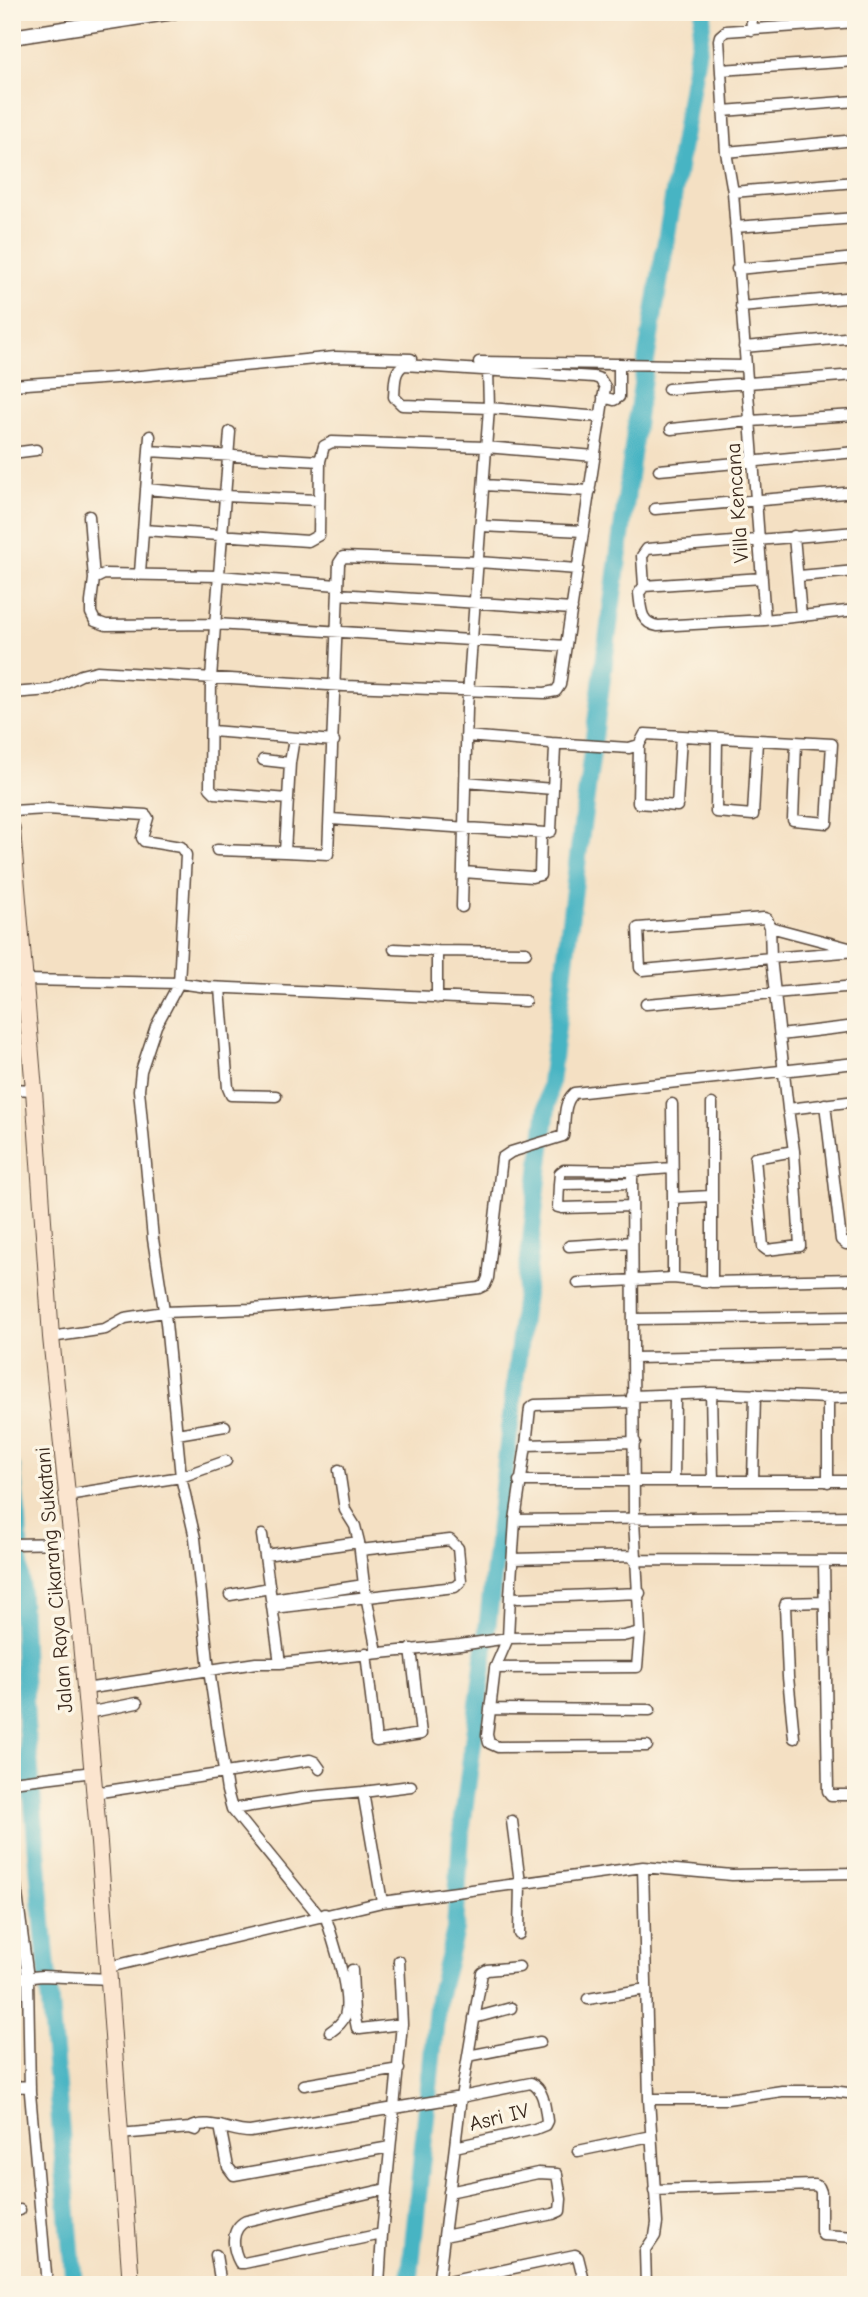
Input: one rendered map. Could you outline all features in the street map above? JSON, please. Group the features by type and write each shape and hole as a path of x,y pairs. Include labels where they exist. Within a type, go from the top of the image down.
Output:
{"main road":[{"name":"Jalan Raya Cikarang Sukatani","path":"12,829 26,981 51,1337 93,1772 131,2285"}],"street":[{"path":"12,37 173,12"},
{"path":"751,12 752,30"},
{"name":"Villa Kencana","path":"765,620 733,192 726,152 720,36 726,32 856,22"},
{"path":"721,70 856,61"},
{"path":"723,111 856,101"},
{"path":"726,152 856,140"},
{"path":"733,192 856,181"},
{"path":"735,228 856,218"},
{"path":"737,268 856,258"},
{"path":"741,307 856,297"},
{"path":"744,347 856,337"},
{"path":"12,385 130,377 335,357 746,366"},
{"path":"12,693 50,690 81,675 97,671 333,685 545,693 556,691 560,685 590,491 601,416 603,397 605,387 600,379 594,377 488,369 404,365 396,375 394,397 402,405 601,416"},
{"path":"603,397 614,400 619,397 621,365"},
{"path":"462,906 468,690 489,408 488,369"},
{"path":"668,389 856,375"},
{"path":"671,429 856,415"},
{"path":"230,432 211,678 210,788 212,792 288,799"},
{"path":"140,573 150,436"},
{"path":"143,530 308,541 319,535 320,461 324,446 332,442 486,447 595,456"},
{"path":"12,453 36,450"},
{"path":"149,451 320,461"},
{"path":"659,470 856,452"},
{"path":"484,485 590,491"},
{"path":"146,489 319,500"},
{"path":"655,509 856,492"},
{"path":"89,516 94,579 91,612 95,621 106,625 216,624 566,646"},
{"path":"481,526 583,531"},
{"path":"856,532 647,549 642,556 644,586 639,593 641,615 652,625 765,620 856,610"},
{"path":"794,536 801,616"},
{"path":"217,850 328,854 339,563 343,557 578,569"},
{"path":"799,576 856,570"},
{"path":"94,579 104,574 140,573 219,576 475,604 572,609"},
{"path":"644,586 762,578"},
{"path":"212,731 334,741"},
{"path":"681,736 677,806 638,803 639,745 645,734 832,744 827,823 793,820 796,743"},
{"path":"467,736 629,748 639,745"},
{"path":"285,852 294,737"},
{"path":"717,738 716,812 753,815 757,741"},
{"path":"331,819 541,833 551,831 555,748 551,743"},
{"path":"262,760 290,763"},
{"path":"465,782 553,789"},
{"path":"12,811 47,809 146,815 148,818 142,838 144,841 181,847 185,851 187,861 179,983 156,1026 141,1071 139,1090 153,1239 164,1312 181,1477 195,1538 209,1670 232,1809 323,1916 347,1997 344,2018 337,2028 330,2032"},
{"path":"463,873 532,877 540,874 541,833"},
{"path":"794,1151 755,1158 762,1247 767,1250 800,1246 794,1151 771,958 770,927 767,919 638,929 640,966 643,970 771,958 856,950"},
{"path":"770,927 856,950"},
{"path":"394,949 526,952"},
{"path":"437,951 437,998"},
{"path":"26,981 179,983 220,988 525,1001"},
{"path":"646,1004 856,986"},
{"path":"220,988 227,1081 231,1095 276,1096"},
{"path":"780,1035 856,1026"},
{"path":"51,1337 105,1329 125,1318 164,1312 278,1307 479,1288 485,1285 488,1278 502,1158 511,1152 561,1137 569,1097 574,1093 856,1063"},
{"path":"12,1090 34,1090"},
{"path":"788,1109 856,1101"},
{"path":"672,1104 673,1278"},
{"path":"712,1104 712,1282"},
{"path":"825,1104 841,1240 846,1244 856,1243"},
{"path":"632,1206 558,1207 559,1184 632,1177 673,1168"},
{"path":"495,1668 638,1667 640,1593 635,1558 633,1481 635,1442 631,1280 632,1177"},
{"path":"673,1198 712,1196"},
{"path":"569,1246 632,1242"},
{"path":"578,1283 673,1278 712,1282 856,1279"},
{"path":"634,1319 856,1316"},
{"path":"633,1358 856,1354"},
{"path":"711,1393 713,1480"},
{"path":"674,1481 675,1394"},
{"path":"647,1746 498,1747 489,1743 486,1735 495,1668 510,1596 519,1481 530,1408 535,1405 675,1394 856,1397"},
{"path":"753,1481 755,1394"},
{"path":"828,1398 828,1482"},
{"path":"177,1434 225,1426"},
{"path":"526,1445 635,1442"},
{"path":"67,1495 181,1477 226,1461"},
{"path":"339,1470 345,1510 355,1526 359,1546 372,1653 376,1741 421,1734 411,1649"},
{"path":"519,1481 856,1480"},
{"path":"515,1520 856,1516"},
{"path":"262,1535 280,1663"},
{"path":"230,1595 272,1598 365,1590 455,1587 461,1581 460,1556 455,1544 446,1539 265,1555"},
{"path":"12,1544 72,1544"},
{"path":"513,1559 856,1561"},
{"path":"824,1562 828,1791 831,1795 856,1796"},
{"path":"510,1596 518,1598 640,1593"},
{"path":"794,1738 785,1606 823,1602"},
{"path":"85,1689 256,1663 280,1663 460,1645 503,1638 623,1636 640,1632"},
{"path":"87,1713 137,1703"},
{"path":"490,1709 650,1710"},
{"path":"94,1793 224,1771 310,1760 320,1769"},
{"path":"15,1782 93,1772"},
{"path":"232,1809 411,1786"},
{"path":"363,1792 382,1902"},
{"path":"512,1821 520,1883 519,1934"},
{"path":"12,1856 28,1978 30,2086 47,2285"},
{"path":"643,1867 649,2099 657,2223 656,2236 645,2251 646,2285"},
{"path":"12,1979 109,1973 382,1902 643,1867 732,1875 856,1873"},
{"path":"377,2284 402,2024 399,1961"},
{"path":"519,1967 487,1970 482,1973 461,2097 438,2284 575,2255 585,2285"},
{"path":"352,1970 354,2013 358,2028 402,2024"},
{"path":"588,1999 646,1990"},
{"path":"474,2018 511,2008"},
{"path":"468,2056 540,2042"},
{"path":"304,2085 399,2068"},
{"name":"Asri IV","path":"455,2147 535,2129 545,2125 547,2121 540,2090 531,2083 461,2097"},
{"path":"12,2087 30,2086"},
{"path":"649,2099 727,2099 782,2091 856,2094"},
{"path":"119,2134 190,2128 201,2124 250,2132 461,2097"},
{"path":"216,2126 234,2175 390,2147"},
{"path":"578,2151 651,2137"},
{"path":"444,2236 560,2211 557,2174 551,2172 449,2192"},
{"path":"654,2190 814,2185 819,2187 821,2192 823,2235 856,2237"},
{"path":"382,2234 244,2263 240,2263 238,2259 234,2239 234,2231 238,2225 246,2221 386,2189"},
{"path":"216,2255 221,2285"}],"waterway":[{"path":"409,2285 438,1998 455,1930 461,1834 579,849 639,403 704,12"},
{"path":"12,1468 18,1521 26,1723 74,2285"}]}
